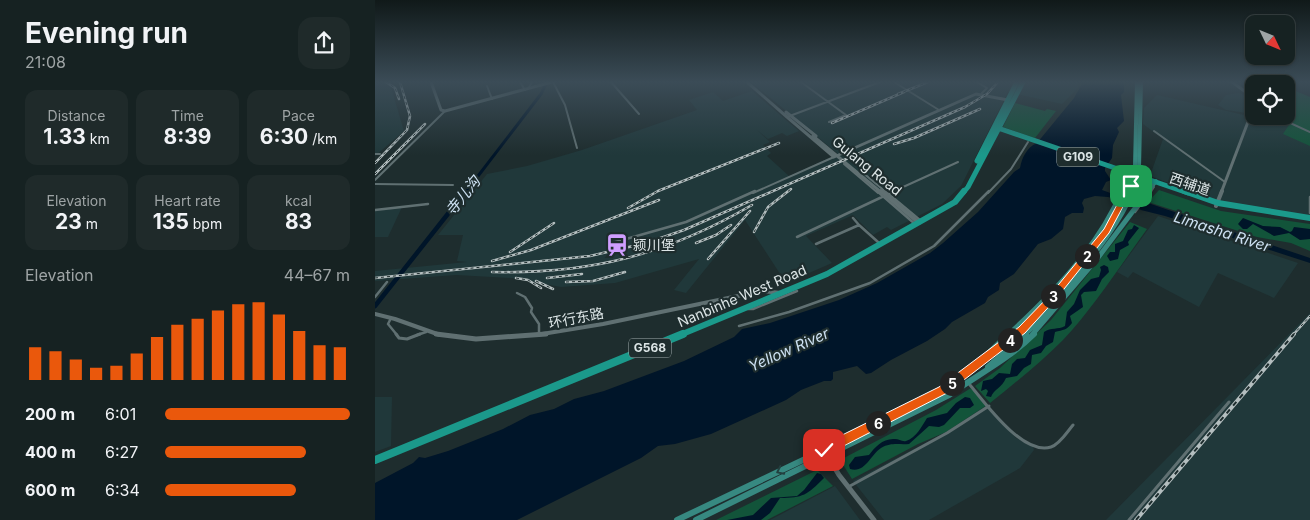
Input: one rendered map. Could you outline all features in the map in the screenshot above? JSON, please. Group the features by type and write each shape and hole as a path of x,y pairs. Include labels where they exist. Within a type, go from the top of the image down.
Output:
{"highway":[{"path":"996,128 1005,106"},
{"name":"Nanbinhe West Road","path":"375,456 827,274 955,202 963,195 1009,106"},
{"name":"G109","path":"996,128 1128,174"},
{"name":"西辅道","path":"1128,174 1217,204 1310,219"},
{"name":"Nanbinhe West Road","path":"375,460 744,308 824,271 918,222"}],"main road":[{"path":"696,520 943,390 1022,330 1106,240 1125,210 1135,188 1139,106"},
{"path":"962,376 1021,323 1061,280 1103,228 1117,205 1128,174"},
{"path":"982,372 997,365 1031,337 1050,317 1155,184"},
{"path":"677,520 826,453 949,394 982,372 1028,332 1089,257"}],"street":[{"path":"440,106 441,110 445,111"},
{"path":"375,180 445,111 464,106"},
{"path":"565,106 577,148"},
{"path":"630,106 639,114"},
{"name":"Gulang Road","path":"776,106 834,157"},
{"path":"788,116 816,106"},
{"path":"829,122 846,115 834,106"},
{"path":"933,106 941,111"},
{"path":"612,243 686,222 950,106"},
{"name":"Gulang Road","path":"788,116 918,222"},
{"name":"Gulang Road","path":"788,116 839,155"},
{"path":"1217,204 1247,125"},
{"path":"1295,125 1310,132"},
{"path":"1155,131 1225,182"},
{"path":"739,326 781,314 870,283 934,246 1011,169 1029,141"},
{"path":"375,154 380,154"},
{"path":"889,193 957,162"},
{"path":"844,164 883,197 918,222"},
{"path":"855,174 862,172 889,193 918,222"},
{"path":"375,184 453,185"},
{"path":"797,237 883,197"},
{"path":"1310,197 1310,213"},
{"path":"375,210 428,204"},
{"path":"853,218 878,242"},
{"path":"816,244 859,225"},
{"path":"375,297 387,282"},
{"name":"环行东路","path":"375,314 391,317 426,332 446,337 538,336 566,332 762,291 779,292"},
{"path":"744,308 753,309 797,291"},
{"path":"517,292 525,297 533,308 531,312 540,329 538,336"},
{"path":"391,317 388,324 399,338 407,339 426,332"},
{"path":"970,385 1017,437 1045,448 1058,442 1073,425"},
{"path":"1129,520 1229,402"},
{"path":"848,487 947,433 989,406"},
{"path":"826,453 848,487 873,520"}],"shaded area":[{"path":"375,106 397,106 404,131 375,156"},
{"path":"694,106 770,106 799,131 787,136 782,133 768,139 757,130 770,142 763,145 771,153 767,156 789,176 838,154 780,106 1001,106 961,186 942,204 891,230 887,227 873,235 853,215 806,236 832,263 786,283 745,220 686,293 674,290 699,259 615,283 561,287 512,278 456,275 375,281 375,271 467,262 457,261 463,235 438,235 487,174 527,166 582,150 697,110"},
{"path":"1146,106 1206,106 1244,115 1245,125 1295,124 1310,131 1310,216 1223,203 1150,176 1163,139 1143,124"},
{"path":"1220,106 1245,106 1245,113 1226,110"},
{"path":"402,207 388,237 375,237 375,211"},
{"path":"1158,216 1298,263 1274,298 1218,273 1199,307 1133,272 1128,278 1117,272"},
{"path":"1310,313 1310,520 1106,520"},
{"path":"375,397 392,397 391,446 375,452"},
{"path":"987,405 1016,438 1032,444 1034,450 1020,468 929,520 884,520 853,481 946,432"},
{"path":"835,486 860,520 770,520"}],"green space":[{"path":"1013,106 1027,106 1045,111 1047,109 1056,111 1035,138 1003,127"},
{"path":"1295,106 1310,106 1310,146 1283,134 1289,125 1295,125"},
{"path":"1159,190 1221,211 1310,224 1310,251 1291,243 1257,237 1148,202"},
{"path":"1130,222 1147,229 1085,314 1063,340 990,403 975,386 1000,368 1051,320"},
{"path":"971,388 987,405 946,432 918,444 852,479 840,460 936,410"},
{"path":"817,470 833,486 767,520 716,520"}],"water":[{"path":"1067,106 1122,106 1124,121 1117,128 1119,132 1113,145 1112,158 1105,168 1111,180 1106,182 1102,190 1127,199 1148,203 1310,258 1310,263 1141,210 1130,203 1108,197 1095,196 1084,199 1082,203 1083,213 1072,213 1065,217 1063,229 1051,239 1038,244 1014,274 1000,283 999,290 988,297 985,303 952,322 927,341 871,373 866,374 857,366 833,372 833,379 831,381 824,381 801,390 786,400 711,434 675,444 658,446 641,458 517,520 375,520 375,483 413,463 419,457 425,458 448,451 503,429 530,415 554,409 574,399 604,391 684,361 734,337 742,329 770,323 839,300 877,283 930,253 978,212 1014,172 1020,168 1027,150 1037,143"},
{"path":"1243,218 1263,226 1280,227 1290,232 1294,227 1310,229 1310,239 1300,240 1289,233 1274,236 1253,224 1247,229 1243,229 1238,224"},
{"path":"1134,225 1139,228 1128,242 1129,245 1120,250 1118,259 1110,261 1107,256 1110,252 1115,252 1115,244 1123,241 1128,230 1132,229"},
{"path":"1104,265 1108,267 1109,272 1102,279 1096,291 1084,292 1081,295 1083,307 1070,316 1072,323 1065,329 1055,332 1053,342 1046,346 1041,353 1032,355 1031,364 1024,368 1017,376 1006,378 991,397 986,396 988,391 986,389 981,391 983,381 992,379 999,373 1010,374 1012,364 1017,359 1025,358 1030,350 1042,345 1044,332 1065,326 1067,312 1074,304 1080,290 1091,279 1099,277 1100,267"},
{"path":"965,397 970,398 974,405 970,408 960,408 944,425 939,427 929,426 909,444 885,446 877,451 860,469 850,469 849,465 855,457 869,455 877,446 887,440 905,441 910,439 927,418 947,413"},
{"path":"817,473 821,474 824,478 813,488 800,496 780,498 770,513 761,520 727,520 753,515 771,498 797,496"}],"waterway":[{"name":"寺儿沟","path":"465,193 532,106"},
{"name":"寺儿沟","path":"375,306 466,191"}],"railway":[{"path":"375,163 407,130 410,116 407,106"},
{"path":"832,123 871,106"},
{"path":"375,278 590,256 646,243 684,230 966,106"},
{"path":"894,144 914,138 980,109"},
{"path":"375,174 425,124"},
{"path":"628,208 658,191 779,143"},
{"path":"754,232 768,207 791,189"},
{"path":"492,261 531,250 659,200"},
{"path":"492,272 528,272 562,269 595,265 627,258 689,237 752,205"},
{"path":"708,259 750,211"},
{"path":"510,252 554,223"},
{"path":"696,243 716,235 731,225"},
{"path":"566,282 593,281 625,272"},
{"path":"547,278 582,274"},
{"path":"516,278 528,280 541,288"},
{"path":"536,281 553,289"},
{"path":"1293,335 1310,316"},
{"path":"1136,520 1294,334"}],"place":[{"name":"颍川堡","path":"617,245"}],"route":[{"path":"824,450 943,390 1022,330 1053,297 1107,231 1121,208 1131,186"}],"water label":[{"name":"Limasha River","path":"1222,232"},
{"name":"Yellow River","path":"789,350"}]}
